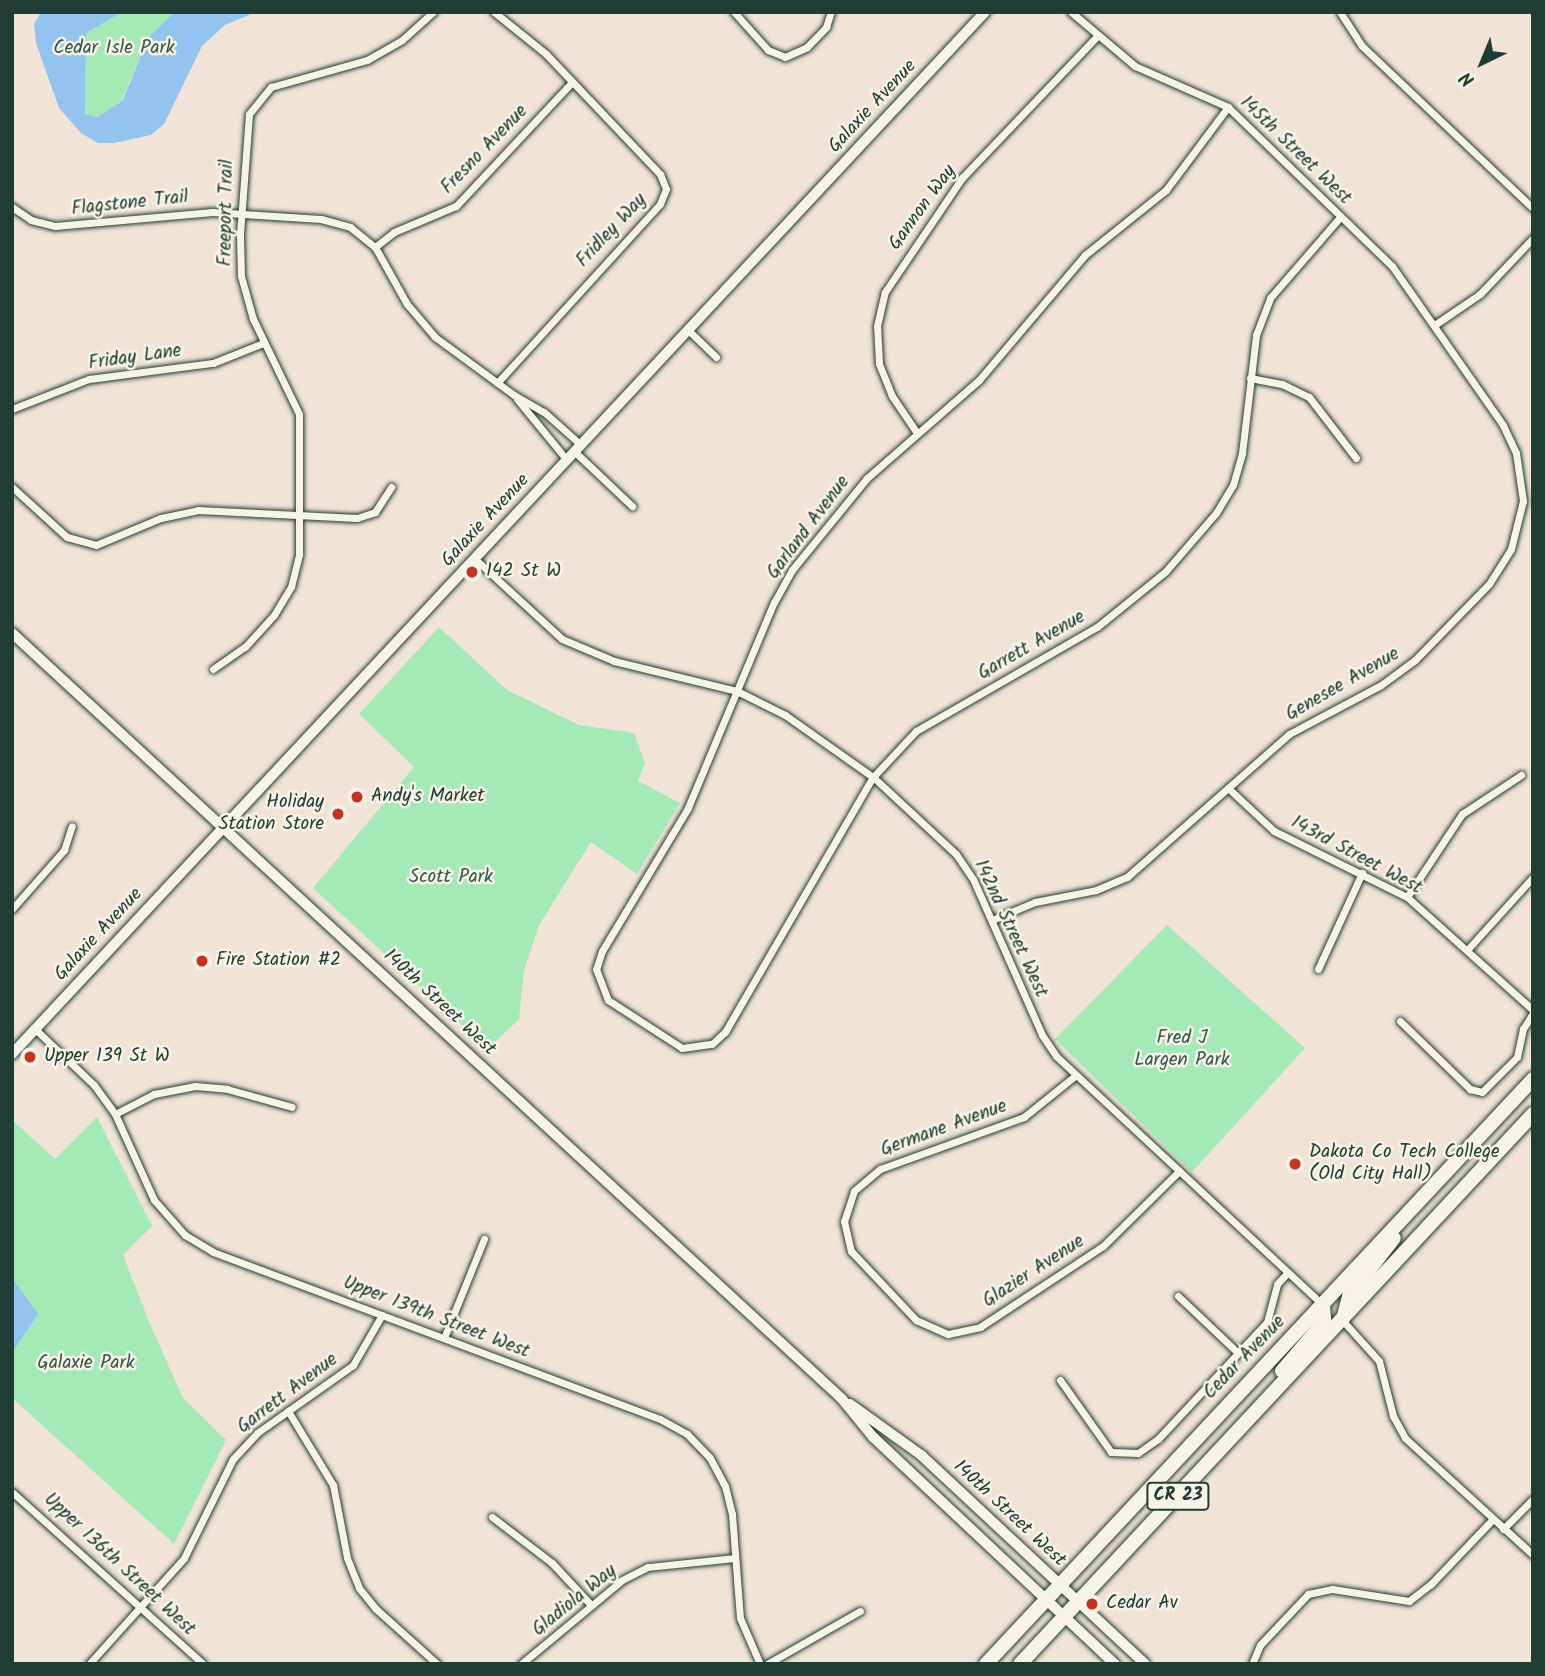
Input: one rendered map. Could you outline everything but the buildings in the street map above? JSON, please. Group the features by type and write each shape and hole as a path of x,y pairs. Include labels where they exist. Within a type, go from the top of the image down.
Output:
{"highway":[{"name":"Cedar Avenue","path":"986,1664 1533,1079"},
{"name":"CR 23","path":"1020,1664 1343,1321 1533,1114"},
{"path":"1343,1321 1349,1296 1381,1259 1414,1207"},
{"path":"1269,1398 1282,1371 1324,1319 1323,1305"}],"street":[{"name":"Freeport Trail","path":"213,669 245,647 286,597 297,565 300,517 299,414 263,343 242,276 241,213 246,122 258,98 278,84 367,60 402,40 433,12"},
{"name":"Fridley Way","path":"494,12 535,44 660,174 664,197 497,383"},
{"path":"734,12 768,50 785,57 807,47 826,27 831,12"},
{"name":"Galaxie Avenue","path":"12,1054 985,12"},
{"name":"145th Street West","path":"1071,12 1135,66 1228,107 1392,266 1436,324"},
{"path":"1340,12 1362,46 1533,208"},
{"name":"Gannon Way","path":"917,433 892,396 879,363 877,326 885,292 962,178 1097,36"},
{"name":"Fresno Avenue","path":"375,247 394,232 456,206 572,82"},
{"name":"Garland Avenue","path":"669,1042 608,1000 596,970 602,951 688,808 774,602 792,570 867,478 979,380 1085,255 1166,190 1228,107"},
{"name":"Flagstone Trail","path":"12,207 39,223 63,227 241,213 336,222 375,247 399,292 425,327 514,396"},
{"name":"Garrett Avenue","path":"669,1042 697,1050 725,1032 873,778 916,731 1097,628 1166,572 1216,513 1233,485 1242,453 1256,335 1270,298 1341,216"},
{"path":"1436,324 1480,294 1533,238"},
{"name":"Genesee Avenue","path":"992,920 1035,902 1096,890 1127,877 1289,734 1381,685 1415,660 1489,584 1511,549 1523,501 1516,453 1503,425 1436,324"},
{"path":"688,330 716,357"},
{"name":"Friday Lane","path":"12,409 96,377 214,363 263,343"},
{"path":"1250,378 1282,384 1309,397 1356,458"},
{"path":"514,396 544,412 574,452"},
{"path":"514,396 632,506"},
{"path":"12,487 61,532 89,545 112,542 161,518 198,510 300,517 366,516 375,512 391,487"},
{"name":"142nd Street West","path":"475,559 562,639 585,652 737,691 785,715 873,778 956,853 992,920 1042,1035 1076,1075 1323,1305"},
{"name":"140th Street West","path":"12,633 842,1399 920,1455 1145,1664"},
{"path":"1407,897 1462,814 1521,775"},
{"name":"143rd Street West","path":"1228,788 1274,831 1407,897 1468,949 1533,1012 1523,1029 1517,1056 1482,1092 1470,1089 1400,1021"},
{"path":"12,909 64,850 72,827"},
{"path":"1318,968 1362,873"},
{"path":"1468,949 1533,877"},
{"name":"Upper 139th Street West","path":"35,1029 94,1085 115,1114 154,1200 185,1236 213,1252 660,1419 687,1434 709,1458 725,1486 740,1618 760,1664"},
{"name":"Germane Avenue","path":"861,1265 850,1251 844,1221 854,1191 865,1178 1024,1117 1076,1075"},
{"path":"115,1114 154,1094 195,1086 227,1089 292,1107"},
{"name":"Glazier Avenue","path":"861,1265 932,1329 948,1334 980,1327 1103,1246 1179,1171"},
{"path":"444,1338 484,1239"},
{"path":"1060,1380 1111,1452 1124,1456 1138,1453 1158,1439 1268,1322 1277,1284 1288,1272"},
{"path":"1178,1296 1237,1352"},
{"name":"Garrett Avenue","path":"89,1664 199,1536 233,1459 257,1433 353,1365 382,1315"},
{"path":"1343,1321 1379,1361 1393,1416 1405,1438 1533,1555"},
{"name":"140th Street West","path":"842,1399 873,1437 1115,1664"},
{"path":"288,1411 333,1485 347,1558 359,1588 376,1609 437,1664"},
{"name":"Upper 136th Street West","path":"12,1492 204,1664"},
{"path":"1503,1530 1533,1499"},
{"path":"492,1517 552,1563 591,1605"},
{"path":"1252,1664 1260,1645 1308,1594 1332,1589 1412,1600 1492,1520"},
{"name":"Gladiola Way","path":"521,1664 622,1580 648,1567 734,1558"},
{"path":"767,1664 860,1611"}],"green space":[{"name":"Cedar Isle Park","path":"122,12 177,12 148,38 122,100 99,117 85,114 86,32"},
{"name":"Scott Park","path":"439,627 507,690 579,725 634,733 645,763 638,781 680,803 637,874 591,842 539,925 524,970 519,1019 488,1049 313,888 414,767 359,714"},
{"name":"Fred J Largen Park","path":"1167,925 1305,1048 1192,1172 1055,1039"},
{"name":"Galaxie Park","path":"97,1117 152,1226 123,1255 150,1324 183,1398 226,1440 174,1544 12,1398 12,1120 55,1159"}],"water":[{"path":"41,12 122,12 86,33 85,114 98,117 123,100 148,38 173,14 256,12 225,25 202,46 164,124 151,135 114,143 98,143 81,133 59,108 36,43 34,24"},
{"path":"12,1278 38,1314 12,1353"}],"place":[{"name":"142 St W","path":"472,572"},
{"name":"Andy's Market","path":"357,797"},
{"name":"Holiday Station Store","path":"338,814"},
{"name":"Fire Station #2","path":"202,961"},
{"name":"Upper 139 St W","path":"30,1057"},
{"name":"Dakota Co Tech College (Old City Hall)","path":"1295,1164"},
{"name":"Cedar Av","path":"1092,1604"}]}
